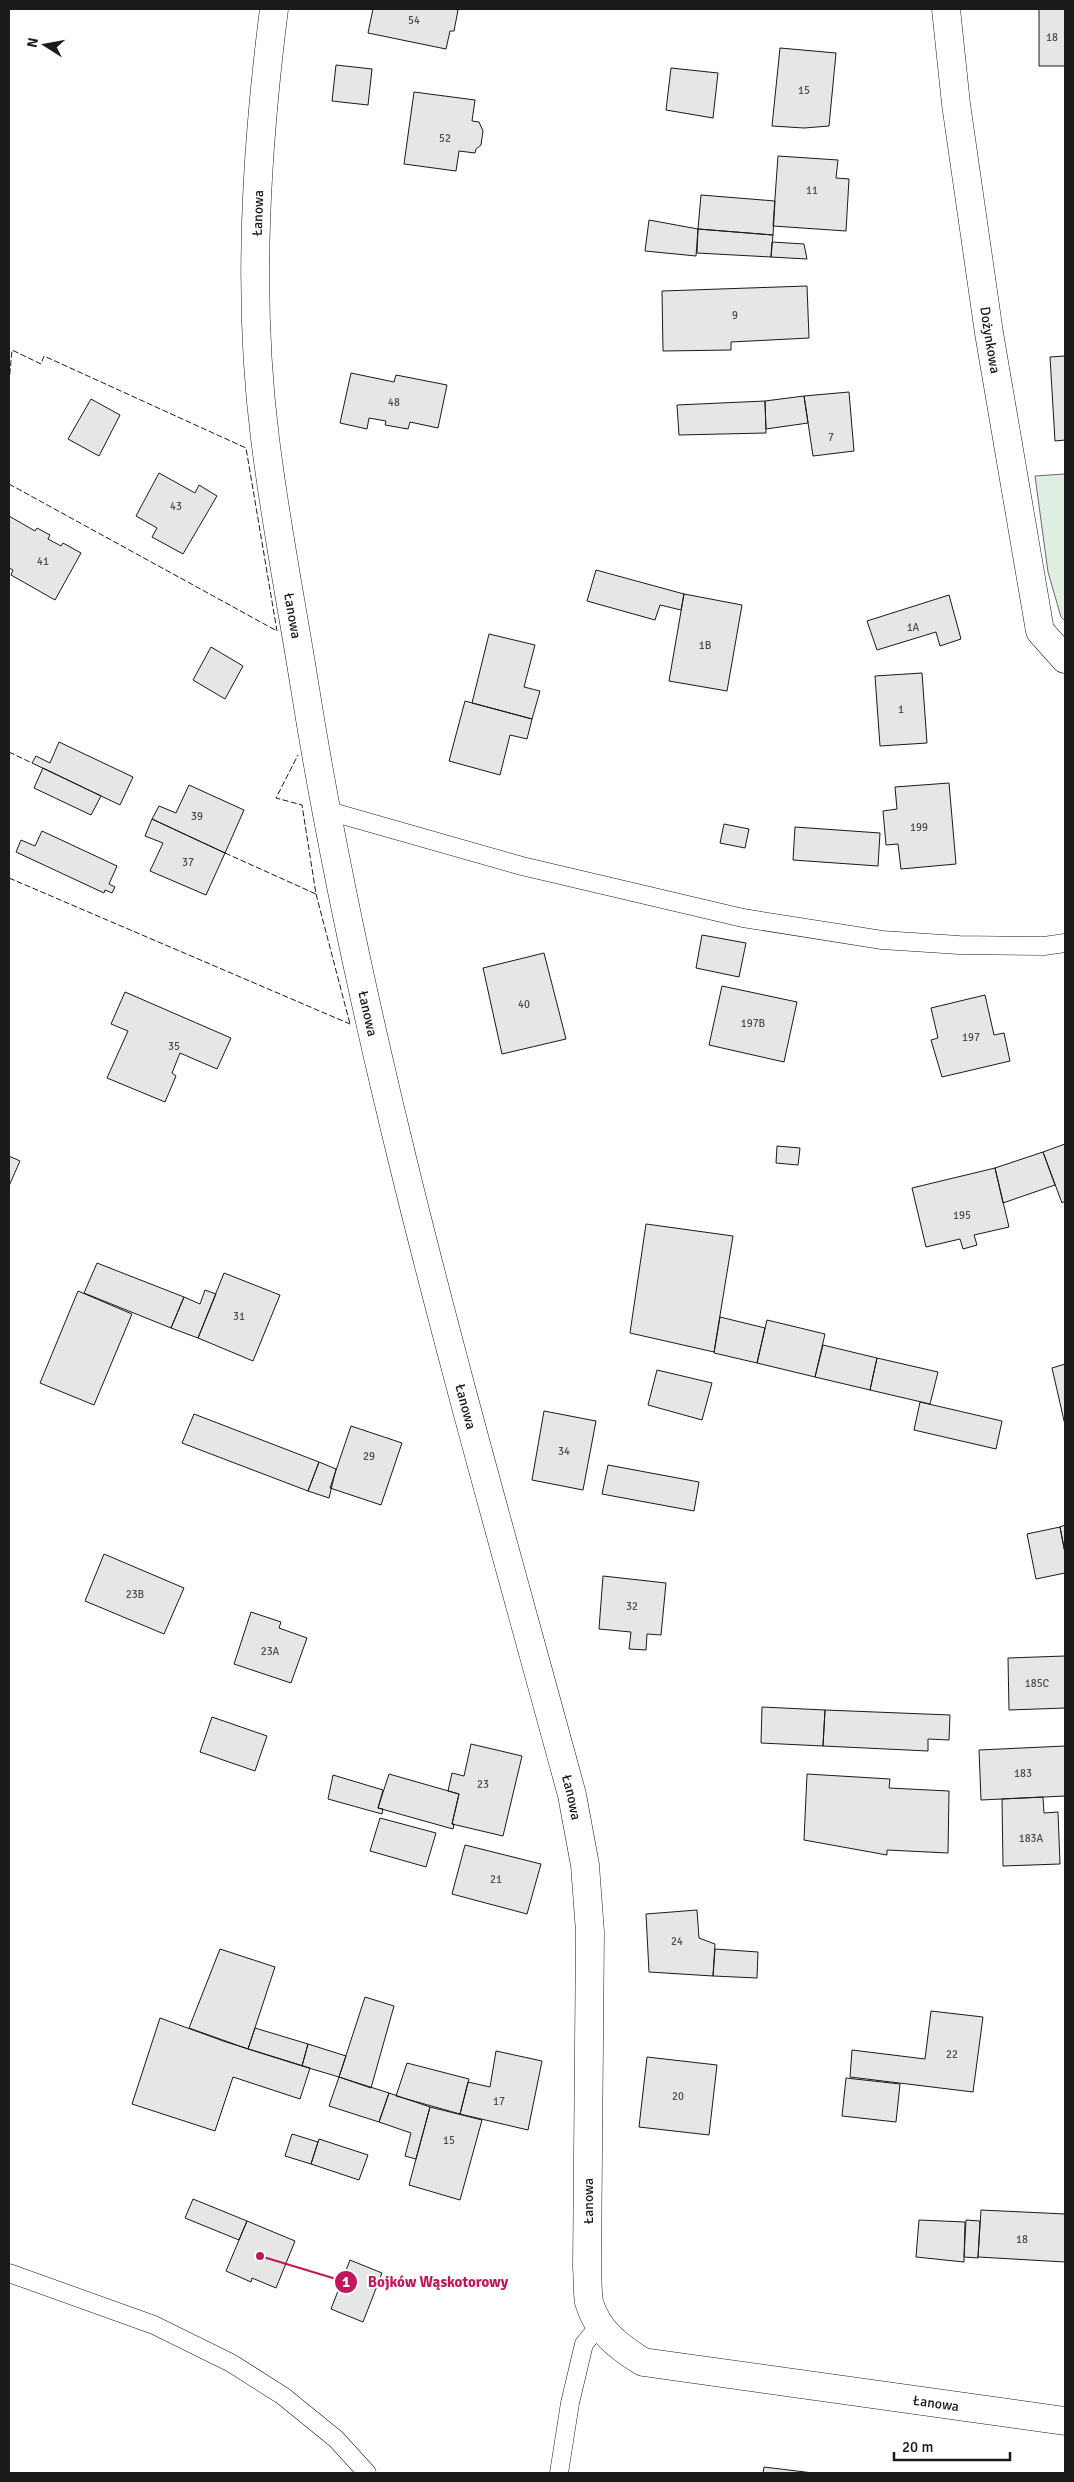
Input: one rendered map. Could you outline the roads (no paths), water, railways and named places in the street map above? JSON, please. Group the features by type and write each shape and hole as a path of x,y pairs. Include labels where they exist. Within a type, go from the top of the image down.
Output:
{"street":[{"name":"Łanowa","path":"274,9 261,132 256,250 258,347 265,438 324,810 381,1070 424,1251 572,1795 585,1865 590,1932 589,2302 599,2326 617,2346 643,2362 1065,2421"},
{"name":"Dożynkowa","path":"946,9 956,104 988,333 1040,630 1065,658"},
{"path":"1065,2421 1065,2434"}],"lane":[{"path":"324,810 522,866 743,918 882,940 959,945 1044,946 1065,943"},
{"path":"9,2273 154,2324 231,2363 283,2396 336,2439 367,2473"},
{"path":"559,2473 570,2403 584,2344 599,2326"}],"place":[{"name":"Bojków Wąskotorowy","path":"260,2256"}]}
